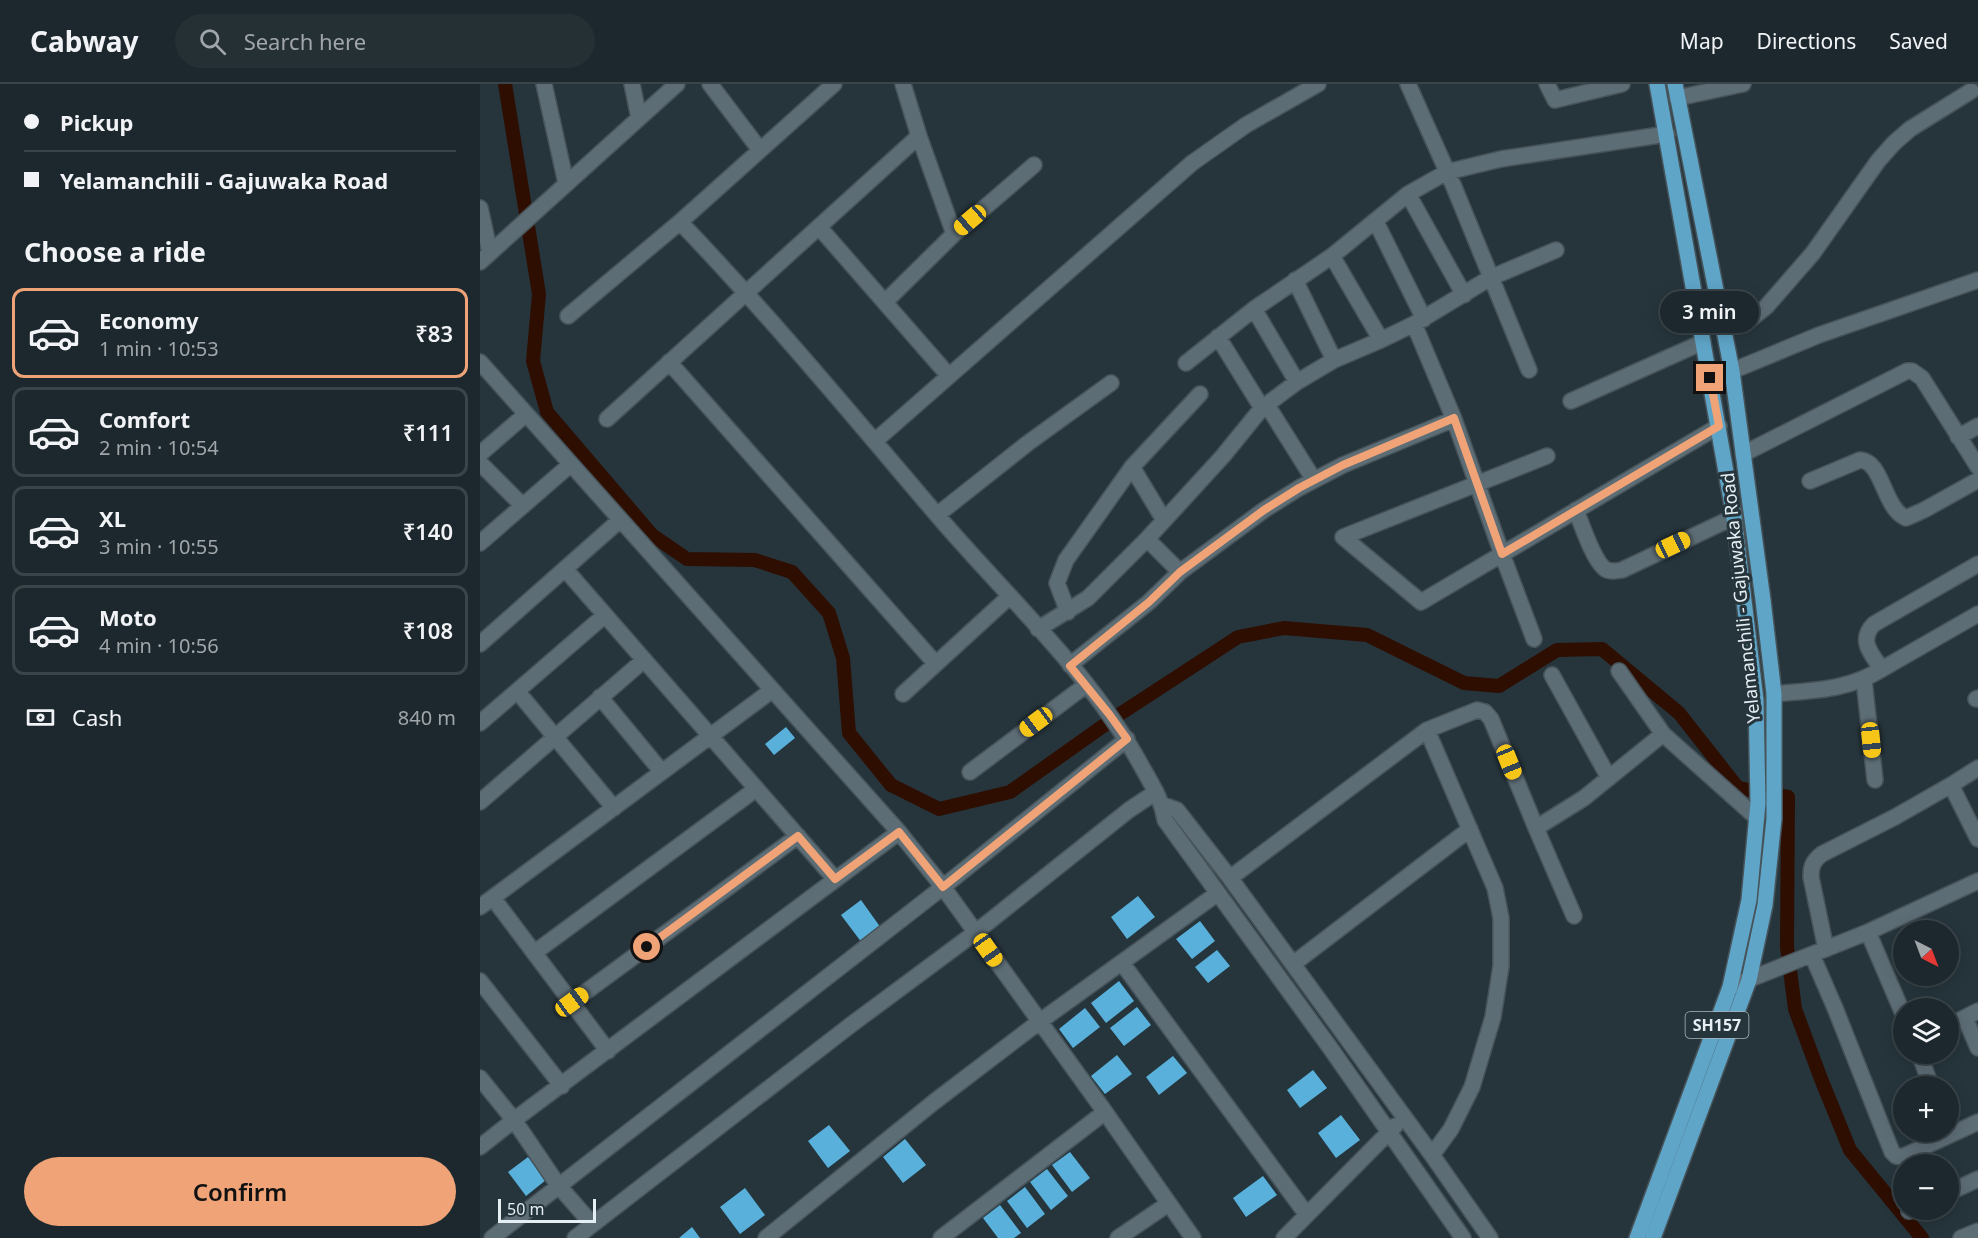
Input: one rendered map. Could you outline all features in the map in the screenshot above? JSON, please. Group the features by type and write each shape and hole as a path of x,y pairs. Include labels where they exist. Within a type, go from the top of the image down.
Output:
{"main road":[{"name":"Yelamanchili - Gajuwaka Road","path":"1637,1238 1730,987 1749,900 1758,802 1756,700 1734,517 1657,84"},
{"name":"Yelamanchili - Gajuwaka Road","path":"1653,1238 1749,980 1765,905 1774,819 1774,694 1763,600 1732,371 1676,91"},
{"path":"1756,722 1774,720"}],"street":[{"path":"544,84 566,183"},
{"path":"632,84 639,118"},
{"path":"485,257 677,84"},
{"path":"710,84 760,150"},
{"path":"568,316 680,222 834,84"},
{"path":"903,84 954,234"},
{"path":"875,441 1192,163 1246,125 1318,84"},
{"path":"1408,84 1529,370"},
{"path":"1547,84 1555,100 1622,84"},
{"path":"1676,91 1743,84"},
{"path":"1723,329 1751,319 1766,307 1812,253 1872,169 1894,143 1917,124 1971,91"},
{"path":"1186,363 1254,309 1332,256 1408,194 1447,172 1501,159 1667,134"},
{"path":"607,419 919,136"},
{"path":"885,302 954,234 1034,165"},
{"path":"1408,194 1464,295"},
{"path":"480,208 485,257"},
{"path":"680,222 746,292 1109,714 1124,734 1159,798 1165,820 1331,1049 1463,1238"},
{"path":"1376,222 1419,321 1534,639"},
{"path":"819,227 949,376"},
{"path":"1038,629 1088,598 1147,539 1223,456 1264,406 1297,382 1334,360 1419,321 1490,278 1556,250"},
{"path":"1332,256 1381,340"},
{"path":"1295,280 1334,360"},
{"path":"1732,371 1819,335 1978,280"},
{"path":"1254,309 1297,382"},
{"path":"1218,337 1314,480"},
{"path":"1571,401 1703,342"},
{"path":"480,362 899,832 976,932 1193,1238"},
{"path":"669,362 936,664"},
{"path":"1743,454 1907,371 1912,371 1922,378 1978,467"},
{"path":"938,516 1028,443 1111,383"},
{"path":"1068,612 1057,583 1066,560 1132,467 1200,394"},
{"path":"480,454 526,414"},
{"path":"1070,666 1141,609 1180,572 1264,510 1343,465 1454,418"},
{"path":"1547,456 1342,537 1421,602 1719,426"},
{"path":"1958,437 1978,426"},
{"path":"1810,481 1865,460 1874,468 1893,508 1906,518 1978,480"},
{"path":"480,463 523,506"},
{"path":"480,543 571,464"},
{"path":"1132,467 1164,520"},
{"path":"1576,510 1598,563 1613,572 1622,570 1734,517"},
{"path":"480,644 620,520"},
{"path":"1147,539 1180,572"},
{"path":"1882,669 1867,645 1865,636 1868,630 1874,624 1978,564"},
{"path":"565,569 835,879"},
{"path":"903,694 1009,597"},
{"path":"1774,694 1834,688 1863,680 1978,614"},
{"path":"480,723 605,615"},
{"path":"480,802 644,660"},
{"path":"1619,671 1663,734 1757,818"},
{"path":"1552,675 1609,778"},
{"path":"1863,680 1875,780"},
{"path":"970,772 1086,685"},
{"path":"517,691 614,808"},
{"path":"608,1051 534,953 486,903 771,691"},
{"path":"600,698 662,772"},
{"path":"1230,878 1427,730 1477,710 1485,712 1491,719 1574,916"},
{"path":"1427,730 1495,888 1501,918 1501,966 1493,1017 1472,1087 1451,1130 1432,1155"},
{"path":"492,1238 943,887 1124,734"},
{"path":"1536,828 1584,798 1663,734"},
{"path":"1931,1142 1902,1157 1892,1152 1835,1008 1819,952 1811,866 1822,854 1895,817 1978,768"},
{"path":"1951,785 1978,839"},
{"path":"534,953 756,789"},
{"path":"1159,798 1177,810 1230,878 1490,1238"},
{"path":"575,1238 842,1031 976,932 1129,810 1159,798"},
{"path":"1293,964 1470,829"},
{"path":"480,1147 899,832"},
{"path":"572,1002 798,836"},
{"path":"1730,987 1869,932 1978,880"},
{"path":"766,1238 934,1102 1218,893"},
{"path":"1869,932 1896,998"},
{"path":"1122,963 1307,1215"},
{"path":"480,981 562,1086"},
{"path":"1971,1015 1978,1048"},
{"path":"480,1078 514,1120 558,1185 592,1224"},
{"path":"941,1238 1105,1112"},
{"path":"1284,1238 1404,1118"},
{"path":"1959,1129 1978,1122"},
{"path":"1959,1188 1978,1179"},
{"path":"1118,1238 1168,1204"},
{"path":"1961,1238 1978,1231"}],"building":[{"path":"786,727 795,738 774,755 765,744"},
{"path":"1138,896 1155,917 1127,939 1111,917"},
{"path":"861,900 881,928 862,943 841,915"},
{"path":"1200,921 1215,941 1192,959 1176,939"},
{"path":"1217,950 1230,966 1208,983 1195,967"},
{"path":"1119,981 1134,1001 1106,1023 1091,1003"},
{"path":"1137,1007 1151,1025 1124,1046 1110,1028"},
{"path":"1085,1008 1100,1027 1073,1048 1059,1029"},
{"path":"1117,1055 1132,1074 1105,1094 1091,1076"},
{"path":"1173,1056 1187,1073 1159,1095 1146,1077"},
{"path":"1313,1070 1327,1088 1300,1108 1287,1090"},
{"path":"1341,1115 1360,1140 1336,1158 1318,1133"},
{"path":"829,1125 850,1151 828,1168 808,1141"},
{"path":"905,1139 926,1165 903,1183 883,1157"},
{"path":"1070,1152 1090,1178 1072,1192 1052,1165"},
{"path":"528,1157 546,1180 526,1196 508,1172"},
{"path":"1047,1169 1068,1196 1051,1210 1030,1182"},
{"path":"1263,1176 1277,1195 1246,1217 1233,1198"},
{"path":"1025,1187 1045,1214 1027,1228 1007,1201"},
{"path":"745,1188 765,1215 740,1234 720,1207"},
{"path":"1000,1205 1021,1233 1014,1238 998,1238 983,1218"},
{"path":"692,1227 700,1238 679,1238"}],"waterway":[{"path":"505,84 539,294 533,361 547,412 652,535 687,559 755,560 792,572 829,613 843,658 849,733 891,785 939,809 1010,792 1120,714 1238,637 1284,628 1367,635 1464,683 1499,686 1557,650 1602,649 1679,713 1738,788 1788,797 1787,947 1795,1009 1850,1150 1922,1238"}],"route":[{"path":"647,947 798,836 835,879 899,832 943,887 1127,739 1070,666 1149,602 1180,572 1264,510 1299,488 1343,465 1454,418 1502,554 1719,426 1710,378"}]}
